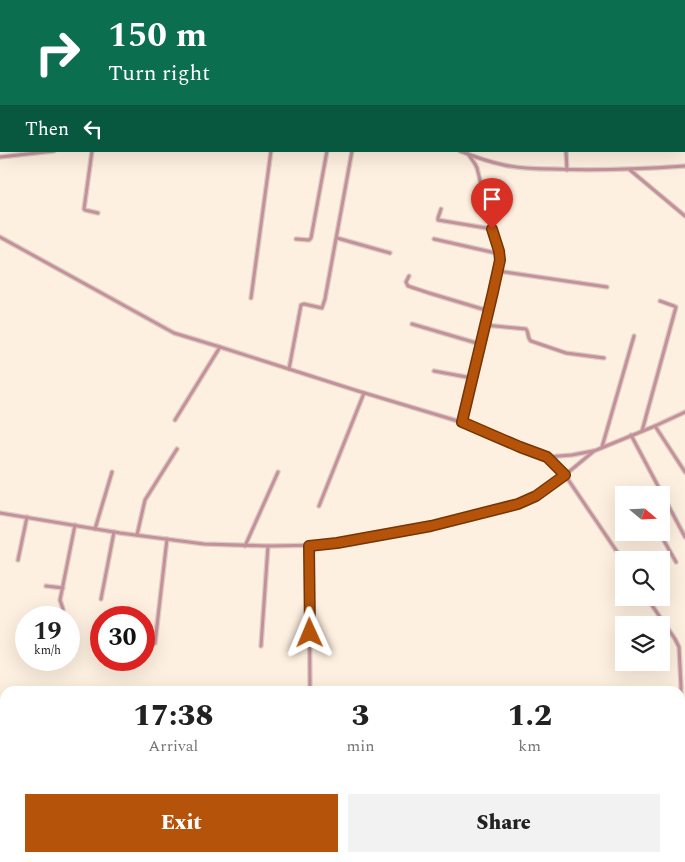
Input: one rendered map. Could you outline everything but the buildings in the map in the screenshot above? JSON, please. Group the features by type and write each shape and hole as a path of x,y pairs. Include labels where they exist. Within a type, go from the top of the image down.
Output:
{"street":[{"path":"0,157 45,152"},
{"path":"92,152 84,209 98,213"},
{"path":"251,298 271,152"},
{"path":"296,239 309,240 311,238 327,152"},
{"path":"289,369 301,305 320,308 323,306 352,152"},
{"path":"566,152 567,170"},
{"path":"468,153 480,160 506,166 532,168 567,170 685,166"},
{"path":"462,422 489,311 500,254 477,168 468,153"},
{"path":"630,169 685,216"},
{"path":"441,209 438,220 492,229"},
{"path":"0,237 181,336 462,422 547,457 565,475 617,551"},
{"path":"337,238 390,253"},
{"path":"434,239 500,254"},
{"path":"498,271 607,287"},
{"path":"409,276 406,282 408,286 489,311"},
{"path":"642,431 676,307 660,301"},
{"path":"412,324 480,344"},
{"path":"485,325 526,329 530,340 558,351 604,358"},
{"path":"602,448 634,336"},
{"path":"174,420 220,347"},
{"path":"434,371 472,378"},
{"path":"319,506 364,393"},
{"path":"547,457 594,451 685,412"},
{"path":"655,426 685,472"},
{"path":"631,435 658,486"},
{"path":"137,535 145,500 177,448"},
{"path":"0,512 114,532 204,544 245,546 324,545 431,526 518,504 536,496 594,451"},
{"path":"95,529 112,472"},
{"path":"245,546 278,472"},
{"path":"670,509 685,537"},
{"path":"18,560 27,517"},
{"path":"62,606 60,600 75,525"},
{"path":"101,599 114,532"},
{"path":"155,644 167,539"},
{"path":"664,541 676,562"},
{"path":"262,646 268,546"},
{"path":"309,546 310,686"},
{"path":"46,586 63,588"},
{"path":"653,606 679,647 681,686"}],"route":[{"path":"310,633 309,546 337,543 431,526 518,504 536,496 565,475 547,457 462,422 500,260 492,229"}]}
